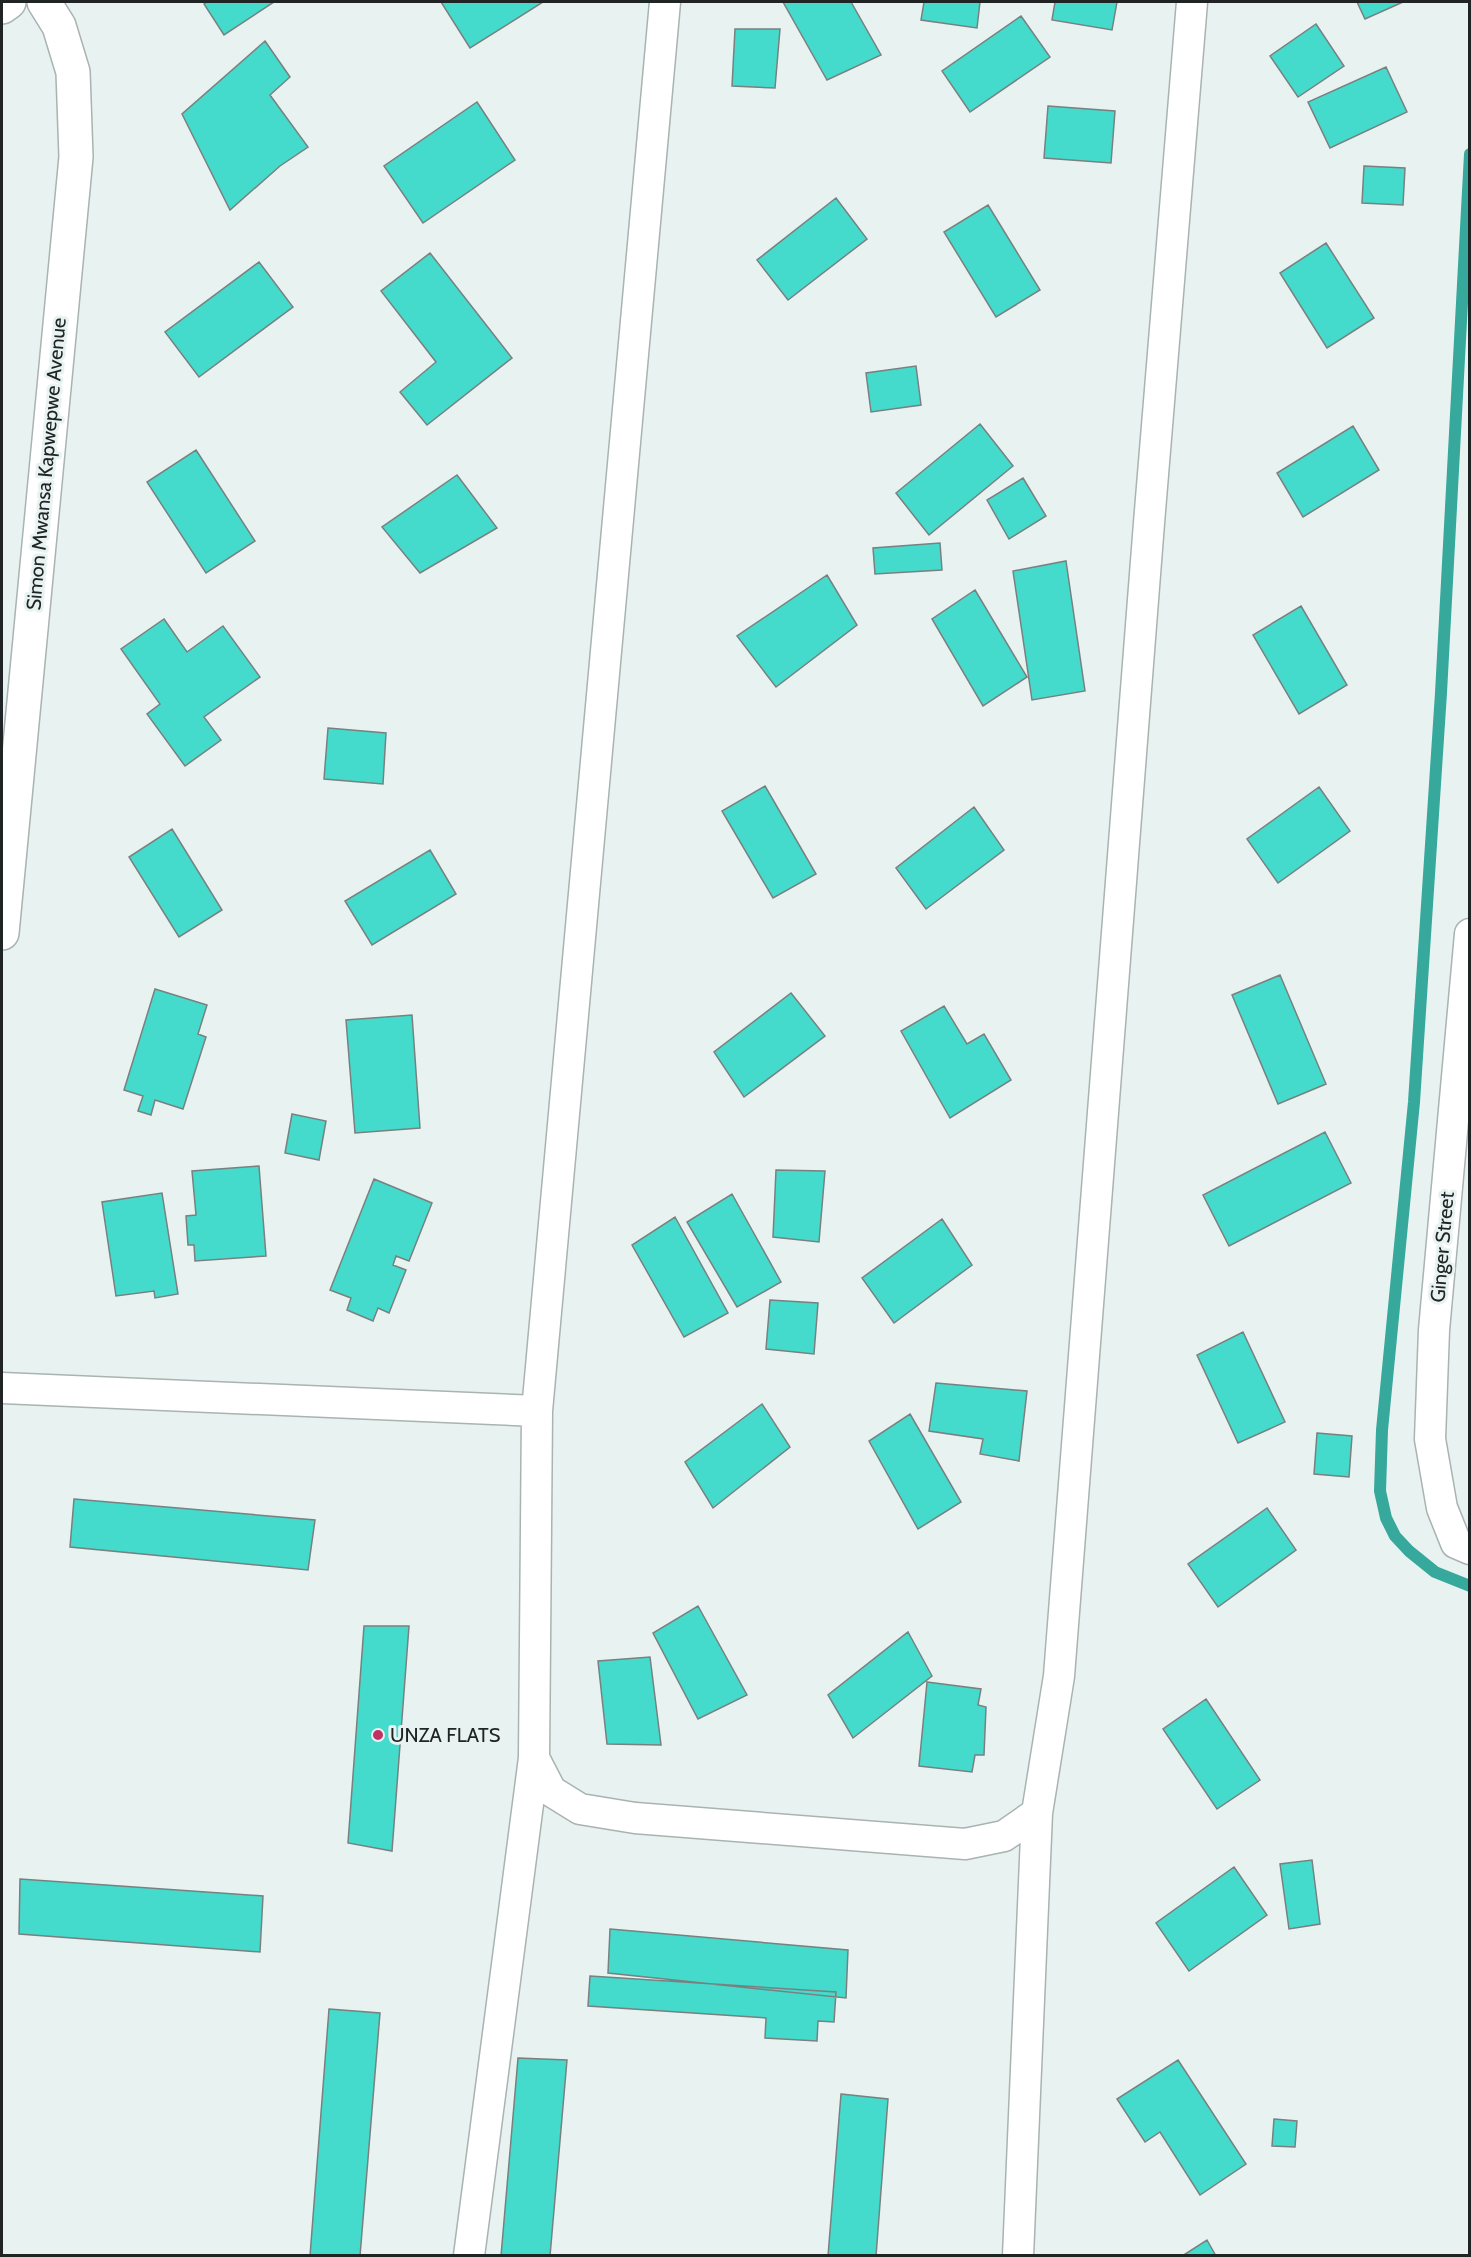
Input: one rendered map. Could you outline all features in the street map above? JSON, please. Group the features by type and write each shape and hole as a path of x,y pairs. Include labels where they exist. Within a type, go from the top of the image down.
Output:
{"main road":[{"path":"2,7 9,2"},
{"name":"Simon Mwansa Kapwepwe Avenue","path":"2,933 76,157 73,72 59,26 44,2"}],"street":[{"path":"470,2256 534,1758 537,1411 665,2"},
{"path":"1018,2256 1037,1813 1059,1676 1192,2"},
{"name":"Ginger Street","path":"1470,934 1462,1109 1434,1330 1430,1439 1442,1508 1456,1543 1470,1549"},
{"path":"2,1388 537,1411"},
{"path":"534,1758 551,1791 580,1809 634,1818 965,1844 1004,1836 1037,1813"}],"building":[{"path":"207,2 274,2 224,35 204,4"},
{"path":"441,2 543,2 470,48"},
{"path":"783,2 851,2 881,55 827,80"},
{"path":"924,2 980,2 977,28 921,20"},
{"path":"1055,2 1117,2 1112,30 1052,20"},
{"path":"1357,2 1403,2 1365,19"},
{"path":"1021,16 1050,57 970,112 942,71"},
{"path":"1316,24 1344,66 1298,97 1270,56"},
{"path":"735,29 780,29 775,88 732,86"},
{"path":"265,41 290,77 270,95 308,147 280,166 230,210 182,114"},
{"path":"1386,67 1407,112 1330,148 1308,102"},
{"path":"477,102 515,160 423,223 384,166"},
{"path":"1048,106 1115,111 1111,163 1044,158"},
{"path":"1364,166 1405,168 1403,205 1362,203"},
{"path":"836,198 867,239 788,300 757,260"},
{"path":"988,205 1040,290 996,317 944,232"},
{"path":"1326,243 1374,318 1327,348 1280,273"},
{"path":"430,253 512,358 427,425 400,392 436,362 381,291"},
{"path":"259,262 293,307 199,377 165,332"},
{"path":"916,366 921,405 871,412 866,373"},
{"path":"980,424 1013,466 929,535 896,493"},
{"path":"1353,426 1379,470 1303,517 1277,473"},
{"path":"196,450 255,541 206,573 147,482"},
{"path":"457,475 497,528 420,573 382,527"},
{"path":"1023,478 1046,516 1009,539 987,500"},
{"path":"940,543 942,570 875,574 873,548"},
{"path":"1066,561 1085,691 1032,700 1013,571"},
{"path":"827,575 857,625 776,687 737,636"},
{"path":"975,590 1027,677 983,706 932,619"},
{"path":"1301,606 1347,685 1299,714 1253,635"},
{"path":"164,619 187,652 223,626 260,677 204,717 221,740 185,766 147,714 160,704 121,649"},
{"path":"328,728 386,733 383,784 324,779"},
{"path":"765,786 816,874 773,898 722,811"},
{"path":"1319,787 1350,831 1278,883 1247,839"},
{"path":"974,807 1004,850 926,909 896,868"},
{"path":"172,829 222,910 179,937 129,857"},
{"path":"430,850 456,894 372,945 345,901"},
{"path":"1280,975 1326,1084 1278,1104 1232,995"},
{"path":"155,989 207,1005 198,1034 206,1037 183,1109 155,1100 151,1115 138,1111 143,1096 124,1090"},
{"path":"791,993 825,1036 744,1097 714,1052"},
{"path":"944,1006 967,1044 984,1034 1011,1080 950,1118 901,1031"},
{"path":"412,1015 420,1128 355,1133 346,1020"},
{"path":"292,1114 326,1121 319,1160 285,1153"},
{"path":"1325,1132 1351,1183 1229,1246 1203,1195"},
{"path":"259,1166 266,1256 195,1261 194,1245 188,1245 186,1216 196,1215 192,1171"},
{"path":"776,1170 825,1171 819,1242 773,1237"},
{"path":"374,1179 432,1203 409,1261 396,1256 393,1265 406,1270 389,1313 378,1308 373,1321 347,1310 351,1298 330,1290"},
{"path":"162,1193 178,1294 155,1298 154,1291 116,1296 102,1202"},
{"path":"732,1194 781,1282 737,1307 687,1222"},
{"path":"675,1217 728,1313 684,1337 632,1245"},
{"path":"942,1219 972,1265 894,1323 862,1278"},
{"path":"770,1300 818,1303 814,1354 766,1349"},
{"path":"1243,1332 1285,1422 1238,1443 1197,1355"},
{"path":"936,1383 1027,1391 1019,1461 980,1454 983,1439 929,1431"},
{"path":"762,1404 790,1447 713,1508 685,1462"},
{"path":"910,1414 961,1502 918,1529 869,1441"},
{"path":"1317,1433 1352,1436 1349,1477 1314,1474"},
{"path":"74,1499 315,1520 308,1570 70,1547"},
{"path":"1267,1508 1296,1550 1218,1607 1188,1564"},
{"path":"698,1606 747,1695 698,1719 653,1633"},
{"name":"UNZA FLATS","path":"364,1626 409,1626 392,1851 348,1843"},
{"path":"908,1632 932,1676 853,1738 828,1695"},
{"path":"650,1657 661,1745 607,1744 598,1661"},
{"path":"927,1682 981,1689 978,1705 986,1707 984,1755 975,1755 972,1772 919,1766"},
{"path":"1206,1699 1260,1780 1217,1809 1163,1729"},
{"path":"1312,1860 1320,1924 1289,1929 1280,1864"},
{"path":"1234,1867 1267,1915 1189,1971 1156,1923"},
{"path":"20,1879 263,1896 260,1952 19,1934"},
{"path":"610,1929 848,1950 846,1998 608,1973"},
{"path":"590,1976 836,1992 834,2022 818,2021 817,2041 765,2038 766,2018 588,2006"},
{"path":"329,2009 380,2013 360,2256 310,2256"},
{"path":"518,2058 567,2060 550,2256 501,2256"},
{"path":"1178,2060 1246,2164 1200,2195 1160,2132 1145,2142 1117,2099"},
{"path":"841,2094 888,2099 876,2256 828,2256"},
{"path":"1274,2119 1297,2121 1295,2147 1272,2146"},
{"path":"1207,2240 1216,2256 1182,2256"}],"waterway":[{"path":"1470,154 1441,693 1414,1102 1382,1430 1380,1491 1386,1518 1395,1536 1409,1551 1435,1572 1470,1586"}],"place":[{"name":"UNZA FLATS","path":"378,1735"}]}
